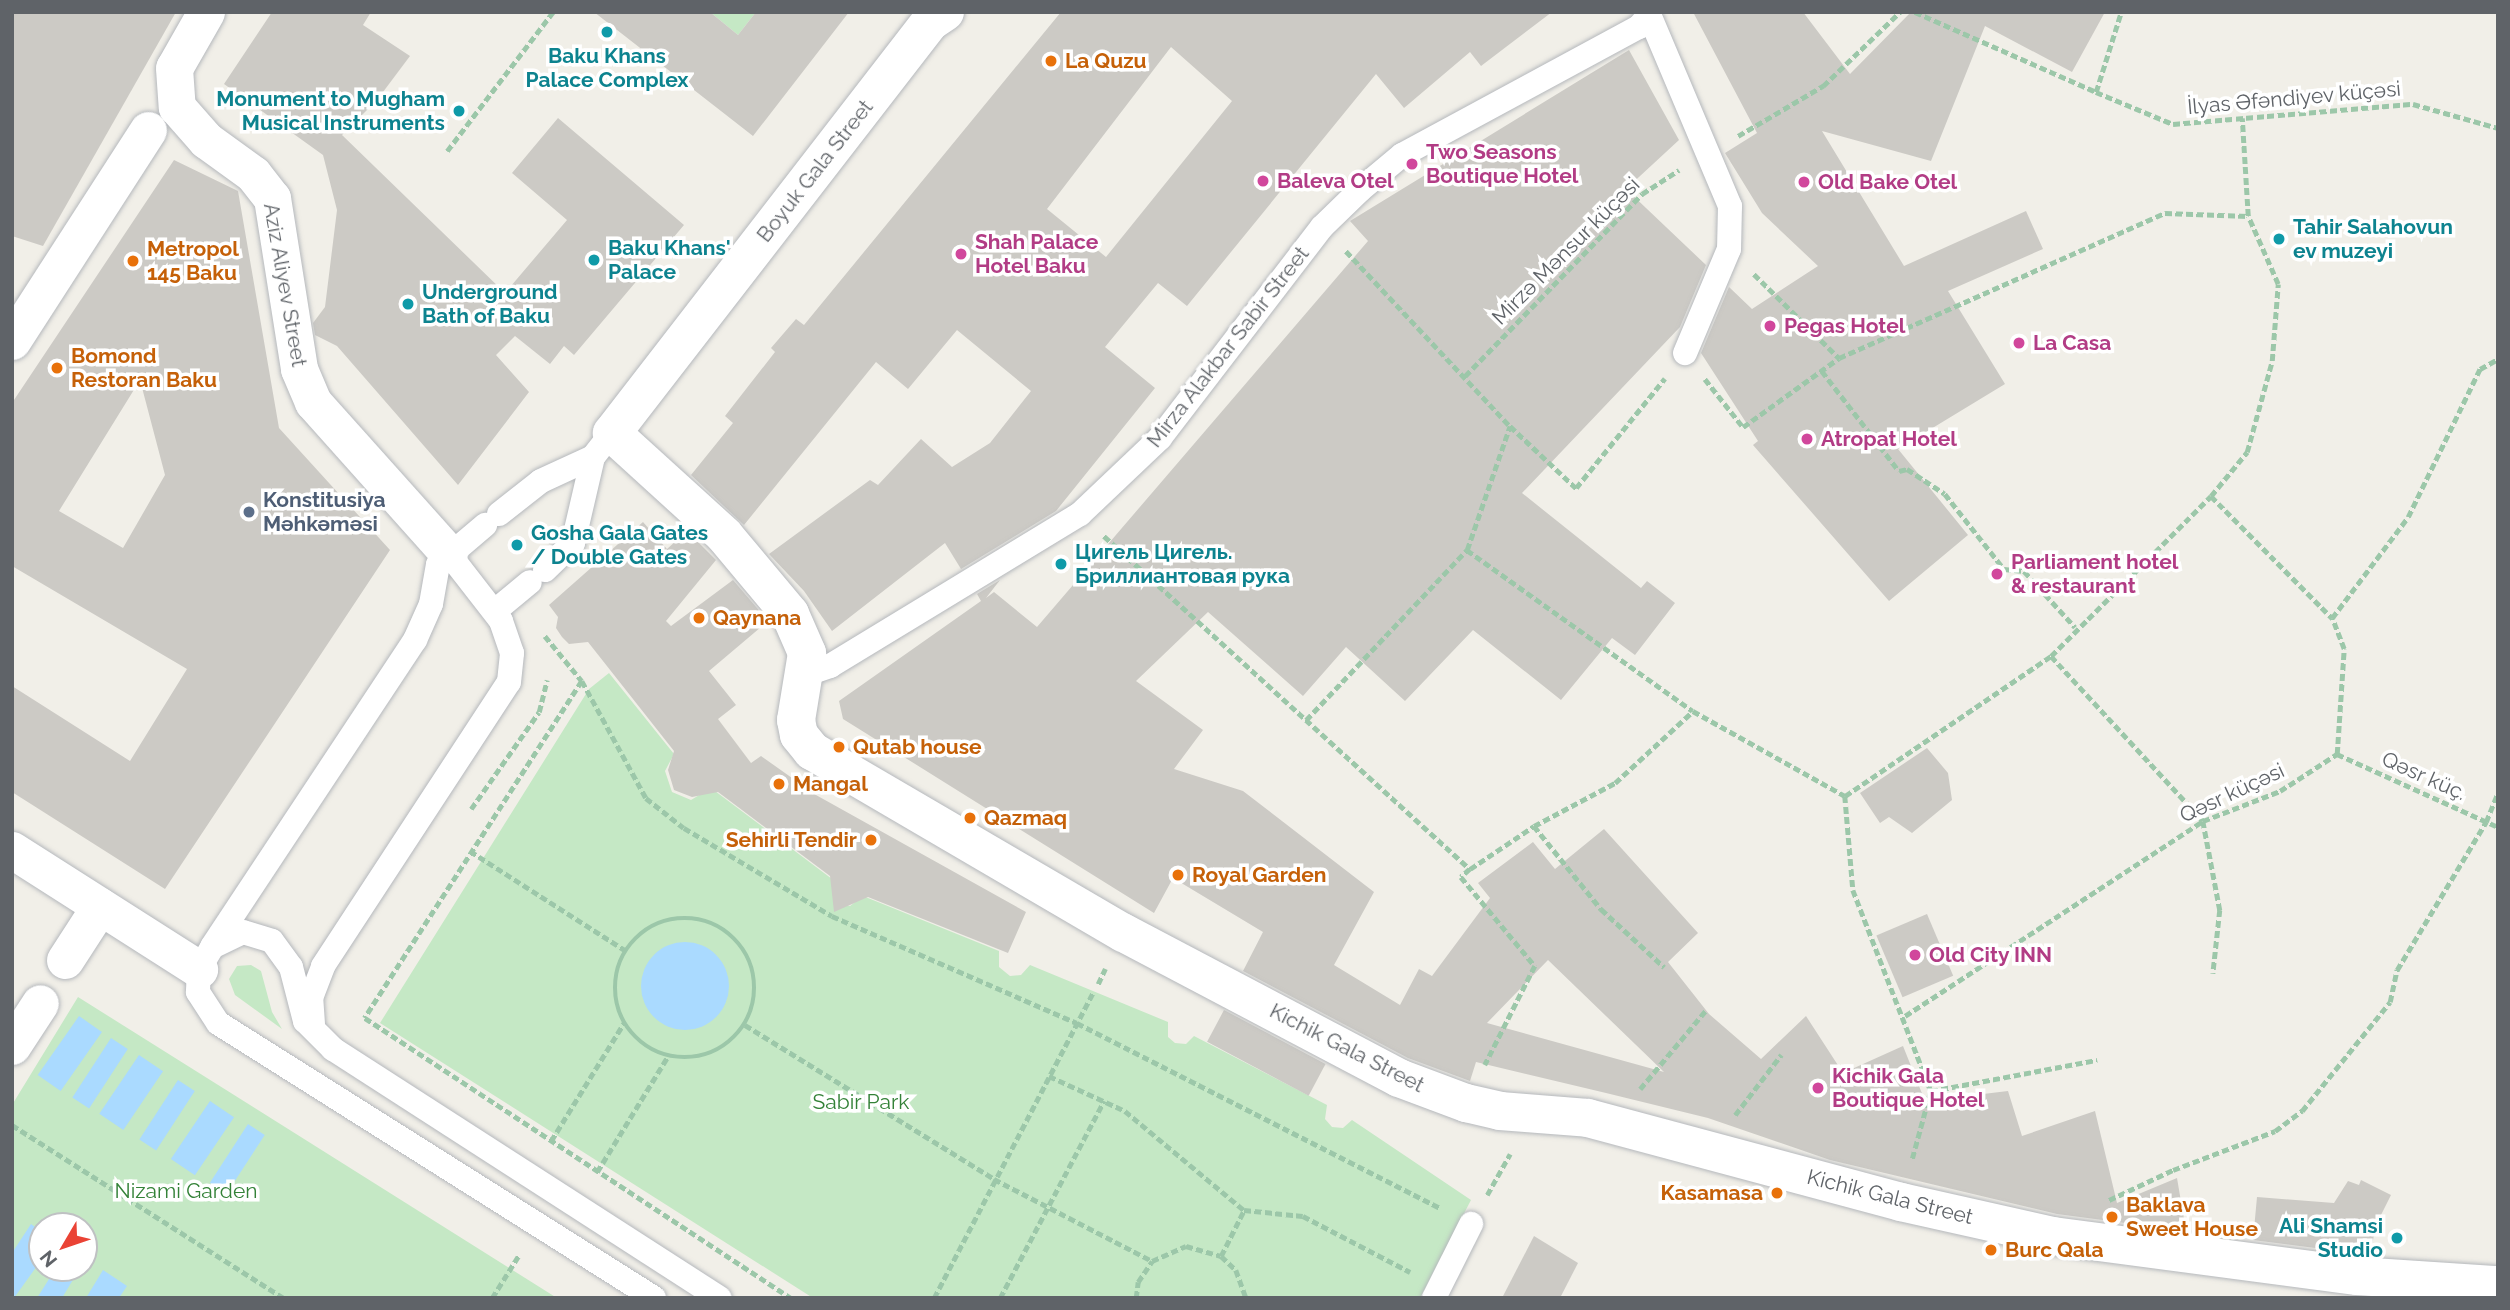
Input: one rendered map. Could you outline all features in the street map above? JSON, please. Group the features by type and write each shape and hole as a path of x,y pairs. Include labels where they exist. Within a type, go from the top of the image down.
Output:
{"street":[{"name":"Aziz Aliyev Street","path":"206,12 174,68 177,107 206,140 253,174 272,198 299,369 313,402 449,554"},
{"name":"Boyuk Gala Street","path":"602,445 934,15"},
{"path":"12,341 148,130"},
{"name":"Kichik Gala Street","path":"602,445 747,559 802,635 807,653 796,705 799,735 828,764 1124,933 1399,1078 1466,1103 1611,1124 1901,1202 2053,1236 2357,1276 2498,1285"},
{"path":"12,850 100,906 205,958"},
{"path":"65,960 100,906"},
{"path":"12,1046 40,1003"}],"lane":[{"path":"1648,14 1709,151 1730,206 1729,249 1685,353"},
{"name":"Mirza Alakbar Sabir Street","path":"804,675 830,666 1080,514 1160,438 1322,226 1402,155 1639,27 1648,14"},
{"path":"602,445 541,481 449,554 434,573 431,604 415,640 205,958 198,992 218,1023 654,1298"},
{"path":"495,611 573,543 602,445"},
{"path":"317,1034 311,998 323,966 509,682 512,653 495,611 449,554"},
{"path":"205,958 243,932 272,941 288,960 300,1010 317,1034 720,1298"},
{"path":"1436,1293 1471,1224"}],"path":[{"path":"447,151 553,12"},
{"name":"Mirzə Mənsur küçəsi","path":"1465,376 1642,194 1709,151 1793,108 1823,86 1900,12"},
{"path":"1915,12 2096,92 2121,12"},
{"name":"İlyas Əfəndiyev küçəsi","path":"2096,92 2173,124 2413,104 2498,128"},
{"path":"1845,796 2051,656 2075,627 2211,496 2247,452 2272,361 2278,284 2248,216 2242,118"},
{"path":"1322,226 1510,426 1576,488 1685,353 1743,427 1839,358 2165,213 2248,216"},
{"path":"1729,249 1839,358"},
{"path":"2332,618 2408,517 2480,369 2498,359"},
{"path":"1822,370 1899,471 1908,469 1945,494 2004,569 2024,570 2075,627"},
{"path":"1306,720 1467,550 1510,426"},
{"path":"2211,496 2332,618 2343,649 2337,754"},
{"path":"1080,514 1470,869"},
{"path":"1467,550 1693,711 1845,796"},
{"path":"2051,656 2203,821 2220,910 2213,974"},
{"path":"469,812 539,712 548,690 546,669"},
{"path":"791,1298 365,1018 470,851 582,681 646,798 673,820 832,916 1077,1023 1471,1224 1532,1113"},
{"path":"1466,1103 1535,967 1461,877 1534,826 1615,783 1693,711"},
{"name":"Qəsr küçəsi","path":"1905,1016 2203,821 2280,792 2337,754"},
{"name":"Qəsr küç.","path":"2337,754 2498,827"},
{"path":"2105,1202 2173,1170 2275,1131 2302,1111 2390,1002 2397,970 2486,822 2498,793"},
{"path":"1845,796 1853,890 1905,1016 1931,1091 1901,1202"},
{"path":"1534,826 1601,909 1664,967"},
{"path":"470,851 625,950"},
{"path":"677,918 708,921 735,937 752,964 756,995 745,1025 725,1046 698,1058 668,1056 643,1044 624,1023 615,999 616,974 625,950 648,928 677,918"},
{"path":"934,1298 1094,991"},
{"path":"1611,1124 1707,1009"},
{"path":"551,1142 624,1023"},
{"path":"745,1025 994,1179 1152,1261"},
{"path":"1708,1150 1781,1055"},
{"path":"597,1172 668,1056"},
{"path":"1931,1091 2097,1060"},
{"path":"1049,1076 1125,1111 1244,1210 1303,1216 1436,1293"},
{"path":"1000,1298 1104,1101"},
{"path":"12,1125 284,1298"},
{"path":"1221,1256 1244,1210"},
{"path":"1136,1298 1138,1282 1152,1261 1186,1246 1221,1256 1236,1270 1246,1298"},
{"path":"492,1298 519,1255"}],"green space":[{"path":"710,12 756,12 738,35"},
{"name":"Sabir Park","path":"609,673 674,754 665,771 672,792 691,800 711,788 832,879 835,902 850,906 863,896 999,951 999,967 1010,976 1021,975 1030,965 1168,1022 1168,1037 1175,1043 1186,1044 1194,1036 1327,1105 1325,1119 1332,1127 1343,1128 1352,1120 1471,1200 1420,1298 813,1298 380,1023 589,689"},
{"path":"251,965 261,971 272,1012 282,1029 235,995 229,979 237,966"},
{"name":"Nizami Garden","path":"78,997 557,1298 12,1298 12,1105"}],"water":[{"path":"685,942 702,946 716,955 725,969 729,986 725,1003 716,1017 702,1026 685,1030 668,1026 654,1017 645,1003 641,986 645,969 654,955 668,946"},
{"path":"79,1016 102,1032 61,1091 38,1075"},
{"path":"111,1038 128,1049 89,1108 72,1098"},
{"path":"139,1055 163,1071 123,1130 99,1114"},
{"path":"178,1080 195,1091 156,1150 139,1140"},
{"path":"210,1101 234,1117 195,1175 171,1159"},
{"path":"248,1124 265,1135 227,1194 210,1183"},
{"path":"28,1229 28,1278 14,1298 12,1253"},
{"path":"103,1270 127,1286 119,1298 86,1298"},
{"path":"47,1282 72,1282 62,1298 37,1298"}],"building":[{"path":"12,12 176,12 43,246 12,236"},
{"path":"272,12 371,12 363,25 410,56 377,100 342,135 505,293 567,220 512,173 558,118 684,225 574,355 564,346 550,364 515,336 496,355 529,392 458,485 337,346 315,335 313,323 325,307 337,210 323,155 224,84"},
{"path":"594,12 710,12 738,35 756,12 849,12 753,136"},
{"path":"1061,12 1552,12 1481,66 1470,52 1404,108 1376,74 1187,306 1158,283 1105,347 1155,388 1056,511 961,569 945,543 832,631 804,591 769,554 870,480 878,485 921,439 952,467 990,443 1031,391 957,330 908,389 876,362 744,525 691,475 733,423 725,416 775,352 771,348 796,319 804,325","holes":["1171,47 1232,101 1106,257 1047,209"]},
{"path":"1693,12 1803,12 1850,74 1911,12 2105,12 2072,72 1985,26 1931,161 1822,131 1904,266 2026,211 2043,249 1948,291 2005,384 1898,449 1968,535 1889,601 1753,445 1758,441 1701,353 1729,287 1752,309 1818,266 1762,213 1725,153 1757,133"},
{"path":"1629,50 1679,140 1626,189 1706,265 1680,327 1522,493 1641,588 1647,581 1675,603 1635,655 1612,638 1561,700 1473,630 1405,701 1346,647 1303,696 1208,612 1136,681 1203,730 1174,769 1243,791 1374,892 1334,965 1400,1005 1419,969 1432,976 1490,898 1478,883 1533,842 1555,869 1604,829 1698,933 1668,962 1709,1014 1761,1059 1806,1016 1843,1073 1903,1046 1925,1101 2008,1091 2022,1136 2095,1111 2117,1203 2177,1178 2186,1231 2057,1214 1830,1160 1708,1118 1606,1093 1476,1062 1470,1081 1408,1058 1243,971 1263,932 1173,878 1154,913 843,719 839,701 981,601 977,594 1000,580 986,598 994,592 1037,627 1368,241 1350,221","holes":["1548,960 1664,1072 1487,1023"]},
{"path":"174,160 238,191 279,428 390,550 165,889 12,792 12,686 130,761 187,669 12,566 12,403","holes":["140,380 165,475 123,548 59,511"]},
{"path":"643,522 667,549 687,531 716,560 666,621 671,626 733,580 768,621 709,671 736,705 718,719 751,763 761,756 816,795 1026,912 1008,953 868,897 834,912 830,876 718,792 692,797 674,790 668,770 674,751 588,642 569,644 562,637 556,628 558,617 549,605"},
{"path":"1927,748 1948,773 1952,800 1912,833 1889,817 1880,823 1860,793"},
{"name":"Old City INN","path":"1927,914 1953,976 1903,997 1876,935"},
{"path":"1224,1010 1326,1064 1309,1096 1207,1042"},
{"path":"2361,1180 2391,1195 2376,1225 2370,1255 2253,1240 2257,1197 2334,1203 2348,1181 2359,1185"},
{"path":"1534,1236 1578,1263 1560,1298 1502,1298"}],"place":[{"name":"Baku Khans Palace Complex","path":"607,32"},
{"name":"La Quzu","path":"1051,61"},
{"name":"Monument to Mugham Musical Instruments","path":"459,111"},
{"name":"Two Seasons Boutique Hotel","path":"1412,164"},
{"name":"Baleva Otel","path":"1263,181"},
{"name":"Old Bake Otel","path":"1804,182"},
{"name":"Tahir Salahovun ev muzeyi","path":"2279,239"},
{"name":"Shah Palace Hotel Baku","path":"961,254"},
{"name":"Baku Khans' Palace","path":"594,260"},
{"name":"Metropol 145 Baku","path":"133,261"},
{"name":"Underground Bath of Baku","path":"408,304"},
{"name":"Pegas Hotel","path":"1770,326"},
{"name":"La Casa","path":"2019,343"},
{"name":"Bomond Restoran Baku","path":"57,368"},
{"name":"Atropat Hotel","path":"1807,439"},
{"name":"Konstitusiya Məhkəməsi","path":"249,512"},
{"name":"Gosha Gala Gates / Double Gates","path":"517,545"},
{"name":"Цигель Цигель. Бриллиантовая рука","path":"1061,564"},
{"name":"Parliament hotel & restaurant","path":"1997,574"},
{"name":"Qaynana","path":"699,618"},
{"name":"Qutab house","path":"839,747"},
{"name":"Mangal","path":"779,784"},
{"name":"Qazmaq","path":"970,818"},
{"name":"Sehirli Tendir","path":"871,840"},
{"name":"Royal Garden","path":"1178,875"},
{"name":"Old City INN","path":"1915,955"},
{"name":"Kichik Gala Boutique Hotel","path":"1818,1088"},
{"name":"Kasamasa","path":"1777,1193"},
{"name":"Baklava Sweet House","path":"2112,1217"},
{"name":"Ali Shamsi Studio","path":"2397,1238"},
{"name":"Burc Qala","path":"1991,1250"}]}
